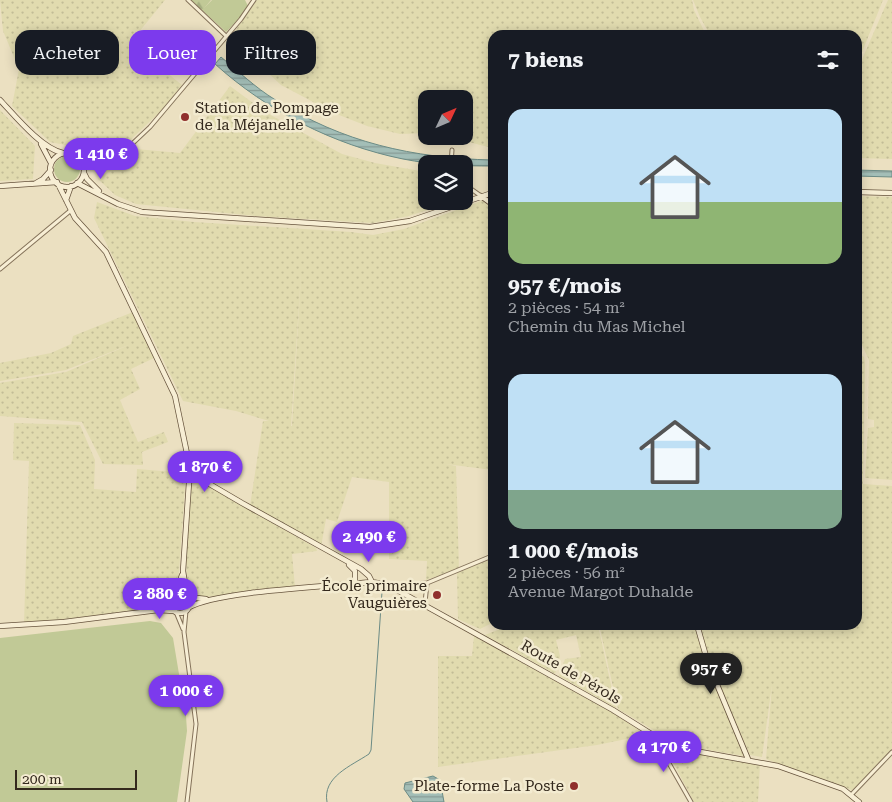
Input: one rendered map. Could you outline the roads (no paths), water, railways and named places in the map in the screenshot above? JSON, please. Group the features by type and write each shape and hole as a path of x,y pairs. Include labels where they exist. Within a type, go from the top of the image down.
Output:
{"street":[{"path":"0,100 36,136 54,150 77,156 124,150 150,128 226,36 188,0"},
{"path":"231,30 254,0"},
{"path":"36,136 48,155 51,168 70,211 106,252 164,372 179,410 190,468 183,572 187,596 190,602 184,632 196,724 187,802"},
{"path":"451,155 452,150"},
{"path":"25,186 43,180 56,158 64,153"},
{"path":"83,165 89,158 100,154"},
{"path":"77,156 83,165 87,179 106,197"},
{"path":"66,201 66,194 71,186 77,183 84,172"},
{"path":"0,186 57,183 71,186"},
{"path":"77,183 131,209 156,214 370,227 410,221 488,194"},
{"path":"473,190 488,201"},
{"path":"862,192 892,193"},
{"path":"0,269 70,211"},
{"path":"190,468 202,479 348,564 367,573 372,582"},
{"path":"397,588 402,585 427,583 488,558"},
{"path":"348,564 355,571 354,584"},
{"path":"146,611 170,601 176,593 183,572"},
{"name":"Route de Pérols","path":"187,596 210,600 372,582 397,588 676,747 748,759 804,774 843,789 859,802"},
{"path":"425,603 427,583"},
{"path":"176,593 187,596"},
{"name":"Route de Pérols","path":"187,610 210,600"},
{"path":"170,601 184,632"},
{"path":"0,626 64,622 146,611 187,610"},
{"path":"698,630 708,663 748,759"},
{"path":"654,736 691,802"},
{"path":"851,795 892,752"}],"water":[{"path":"221,57 226,61 226,73 216,65"},
{"path":"228,75 242,75 267,95 300,114 352,137 379,145 428,155 418,155 418,162 377,153 352,145 303,124 279,111"},
{"path":"473,159 488,160 488,166 473,166"},
{"path":"862,170 892,171 892,177 862,176"},
{"path":"433,776 440,780 444,802 413,802 404,789 405,783"}],"waterway":[{"path":"327,802 327,793 333,779 346,768 369,754 371,750 382,592"}],"place":[{"name":"Station de Pompage de la Méjanelle","path":"185,117"},
{"name":"École primaire Vauguières","path":"437,595"},
{"name":"Plate-forme La Poste","path":"574,786"}]}
